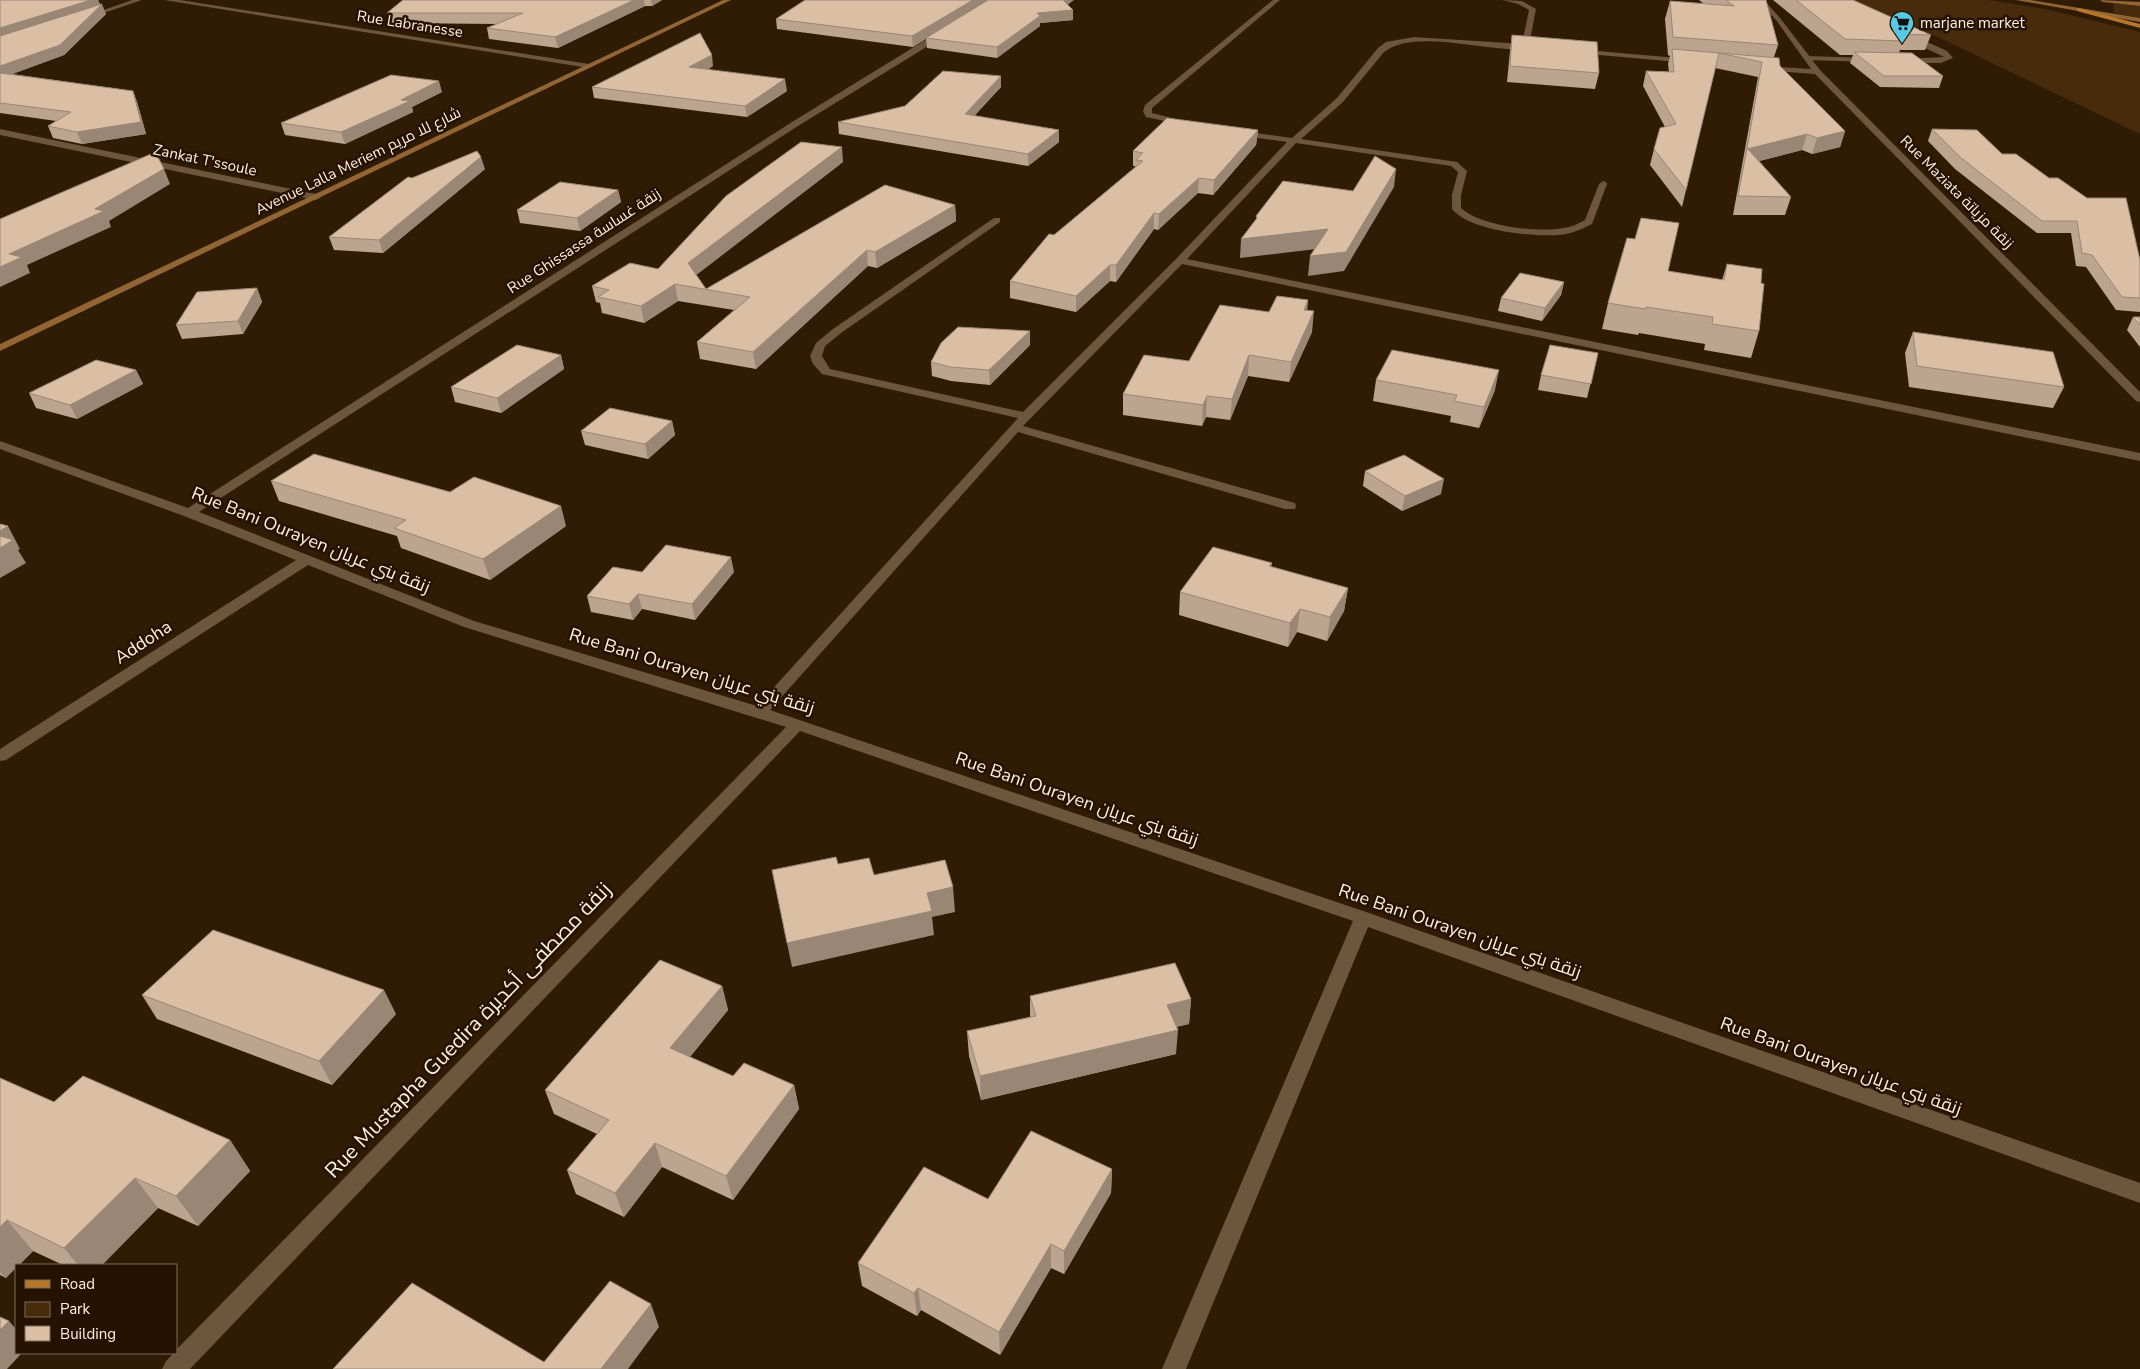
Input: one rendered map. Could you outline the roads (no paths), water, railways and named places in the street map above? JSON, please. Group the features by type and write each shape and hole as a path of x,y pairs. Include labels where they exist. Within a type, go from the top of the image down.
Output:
{"main road":[{"path":"2079,10 2140,26"}],"street":[{"path":"77,20 139,0"},
{"name":"Rue Labranesse","path":"167,0 589,66"},
{"name":"Avenue Lalla Meriem شارع للا مريم","path":"0,348 728,0"},
{"path":"1195,125 1166,121 1149,115 1148,107 1277,0"},
{"path":"1505,0 1520,2 1533,9 1525,46"},
{"name":"Rue Maziata زنقة مزياتة","path":"1759,0 1817,72 2140,399"},
{"path":"2019,0 2140,20"},
{"path":"2103,0 2140,4"},
{"name":"Rue Ghissassa زنقة غساسة","path":"190,512 795,124 956,26"},
{"path":"1894,60 1941,61 1949,58 1944,53 1898,32"},
{"path":"760,712 1026,416 1180,261 1293,140 1340,100 1381,50 1389,44 1402,40 1434,40 1535,47"},
{"path":"1564,50 1700,62"},
{"path":"1807,58 1875,60"},
{"path":"1759,67 1817,72"},
{"path":"1225,130 1454,164 1463,171 1456,204 1458,211 1475,221 1539,233 1572,229 1589,222 1603,184"},
{"name":"Zankat T'ssoule","path":"0,132 316,197"},
{"path":"997,220 836,331 820,345 816,356 819,364 826,372 1026,416"},
{"path":"1180,261 2140,457"},
{"path":"1016,428 1290,506"},
{"name":"Rue Bani Ourayen زنقة بني عريان","path":"0,445 190,512 469,624 797,724 1363,918 2140,1193"},
{"name":"Addoha","path":"0,756 306,560"},
{"name":"Rue Mustapha Guedira زنقة مصطفى أكديرة","path":"174,1369 797,724"},
{"path":"1174,1369 1363,918"}],"place":[{"name":"marjane market","path":"1902,44"}]}
